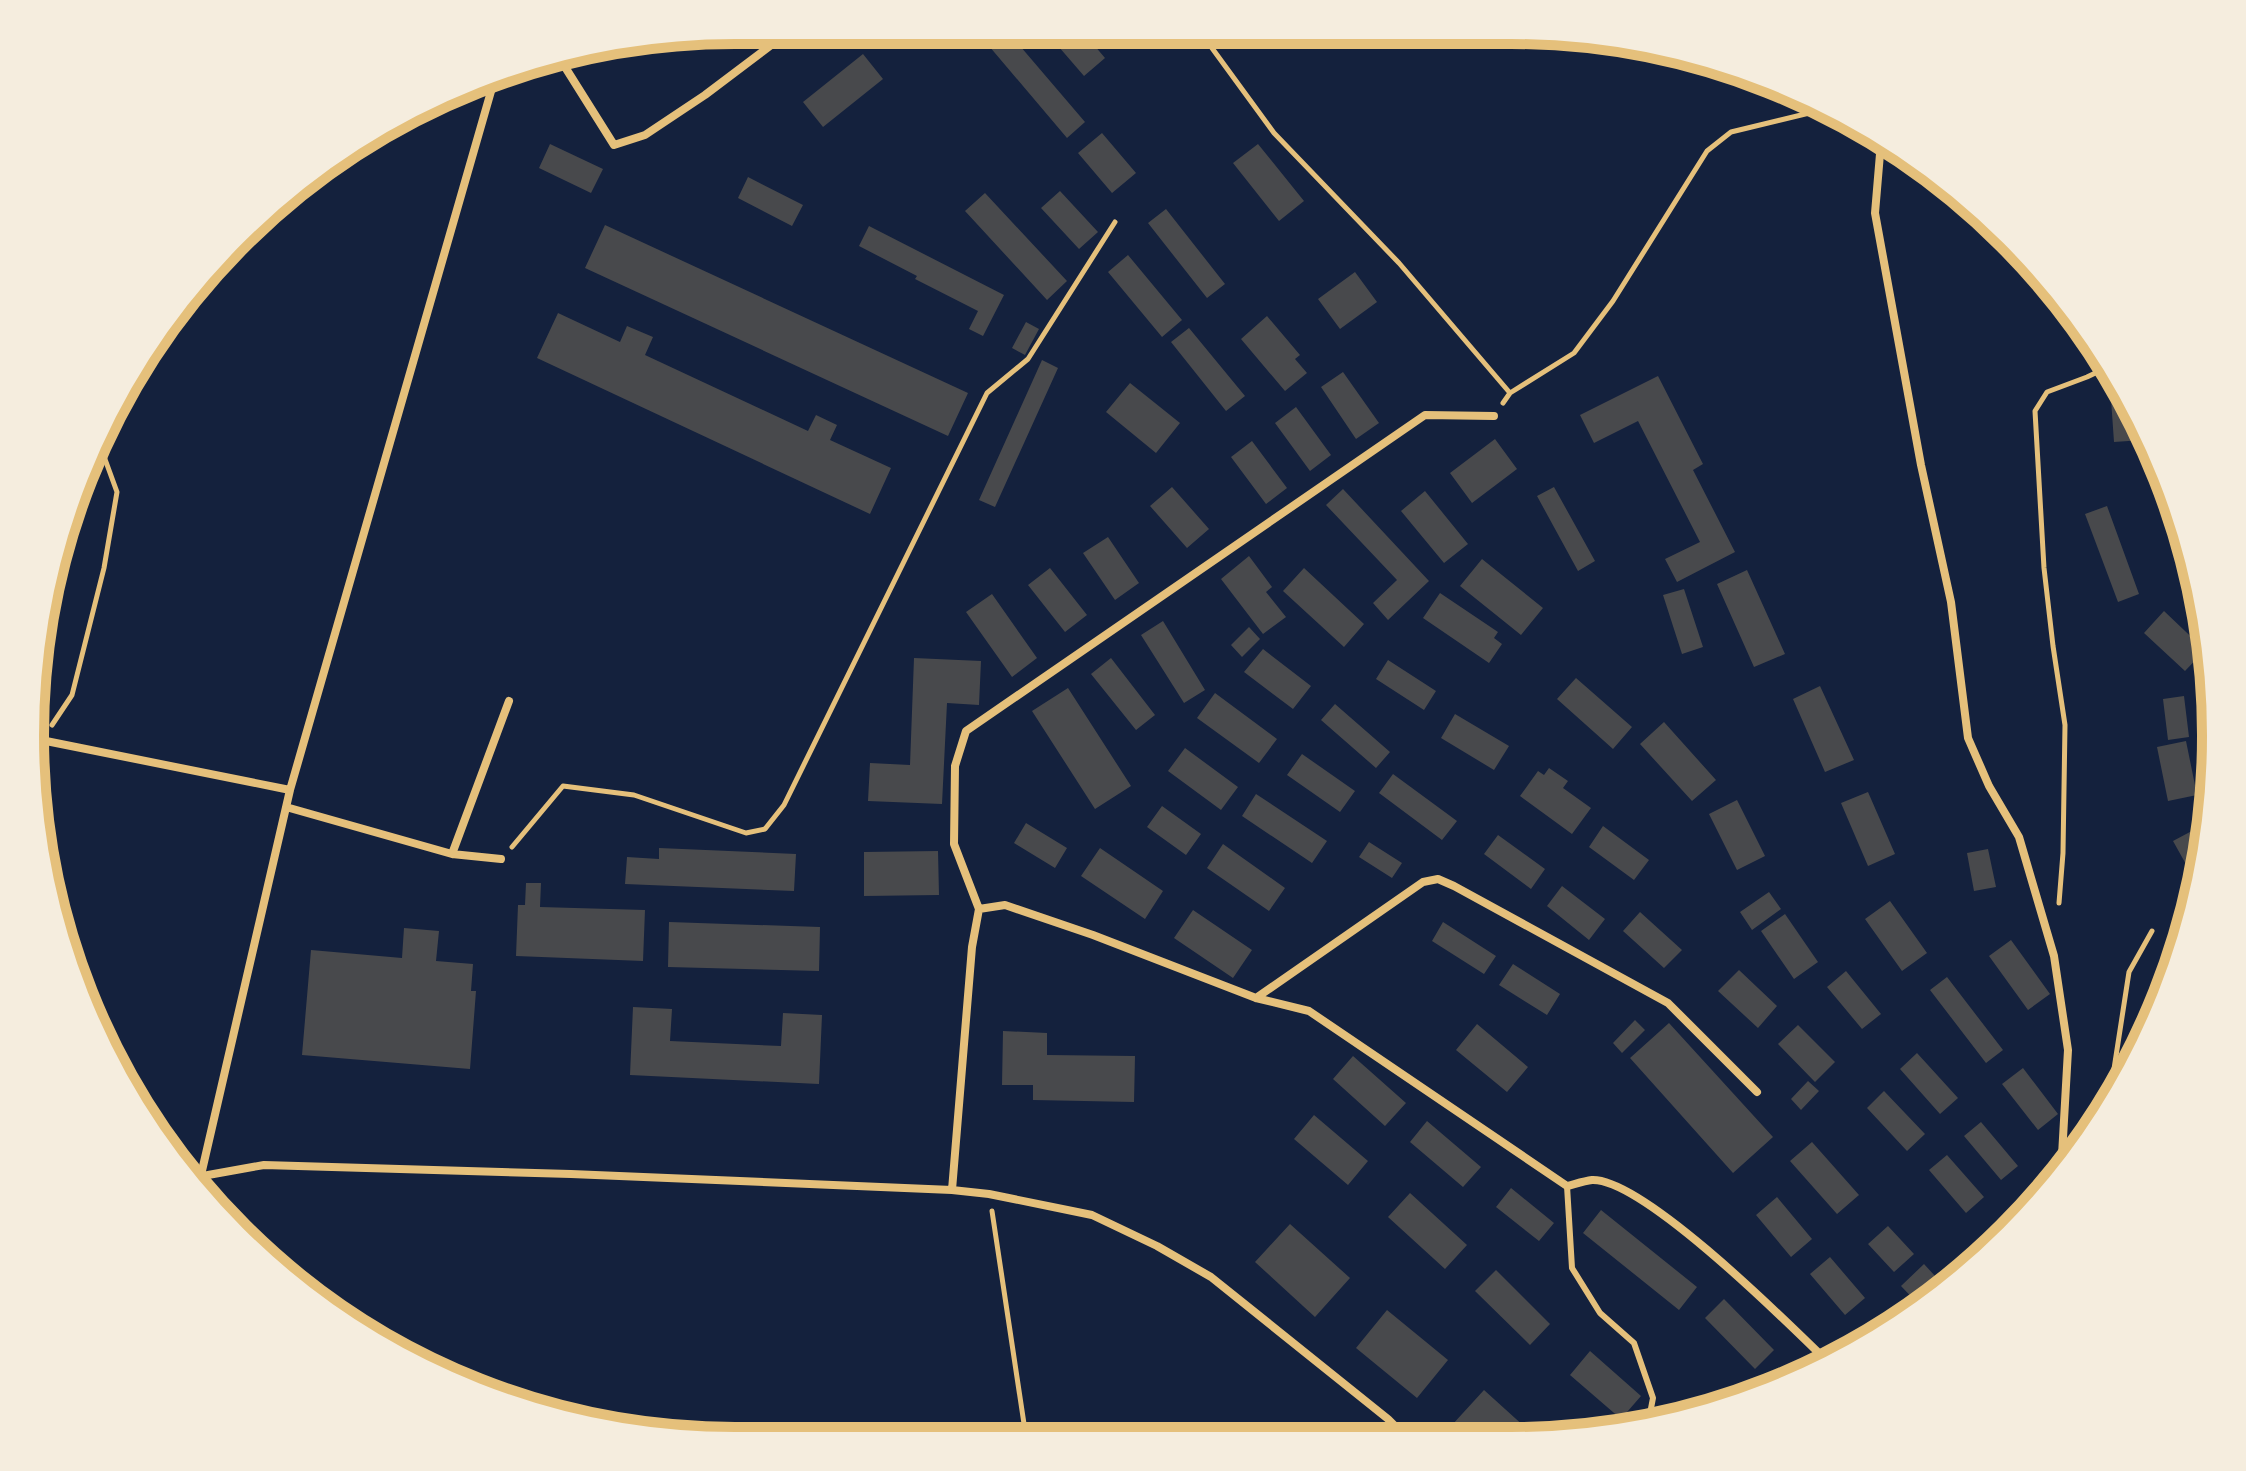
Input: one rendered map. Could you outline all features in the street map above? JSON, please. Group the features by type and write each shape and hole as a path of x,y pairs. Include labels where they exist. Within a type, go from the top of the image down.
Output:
{"street":[{"path":"564,66 614,145 645,135 772,44"},
{"path":"200,1172 290,790 492,89"},
{"path":"1880,152 1875,213 1921,465 1951,602 1968,738 1989,786 2019,837 2054,956 2068,1050 2062,1151"},
{"path":"952,1190 972,947 979,909 954,844 955,766 966,731 1425,415 1494,416"},
{"path":"452,854 509,701"},
{"path":"44,739 290,790"},
{"path":"286,807 452,854 501,859"},
{"path":"1256,998 1423,882 1438,879 1668,1003 1757,1092"},
{"path":"979,909 1005,905 1093,935 1256,998 1309,1011 1567,1186 1593,1180 1630,1192 1699,1243 1766,1301 1820,1354"},
{"path":"203,1175 264,1165 952,1190 989,1194 1092,1215 1157,1246 1211,1277 1396,1427"}],"lane":[{"path":"1567,1186 1572,1268 1600,1313 1634,1343 1653,1398 1650,1413"}],"path":[{"path":"1209,44 1274,133 1399,263 1510,393"},
{"path":"1494,416 1510,393 1574,353 1613,301 1707,151 1731,132 1811,113"},
{"path":"501,859 563,786 634,795 746,833 765,829 784,805 987,393 1028,359 1115,222"},
{"path":"2058,912 2063,853 2065,725 2044,568 2035,411 2047,392 2097,371"},
{"path":"44,731 72,695 104,568 117,492 104,456"},
{"path":"2109,1081 2114,1069 2129,972 2152,931"},
{"path":"989,1194 1024,1427"}],"building":[{"path":"1018,44 1085,122 1067,138 989,46"},
{"path":"1056,44 1093,44 1105,58 1084,76"},
{"path":"863,54 883,79 823,127 803,102"},
{"path":"1102,133 1136,173 1112,193 1078,153"},
{"path":"550,144 603,169 591,193 539,168"},
{"path":"1258,144 1304,201 1279,221 1233,163"},
{"path":"748,177 803,205 792,226 738,198"},
{"path":"1060,191 1098,232 1079,249 1041,208"},
{"path":"985,193 1067,281 1047,300 965,211"},
{"path":"1166,209 1225,284 1207,298 1148,223"},
{"path":"605,225 968,393 948,436 585,268"},
{"path":"869,226 1004,295 983,336 969,329 978,311 859,246"},
{"path":"1128,255 1182,320 1162,337 1108,272"},
{"path":"1355,272 1377,302 1340,329 1318,299"},
{"path":"558,313 620,342 627,326 653,337 645,355 808,431 816,415 837,425 830,440 891,468 870,514 537,358"},
{"path":"1267,316 1300,355 1295,359 1307,373 1285,391 1241,339"},
{"path":"1026,322 1039,329 1025,355 1012,348"},
{"path":"1189,328 1245,396 1226,411 1171,342"},
{"path":"1042,360 1058,368 995,507 979,500"},
{"path":"1343,372 1379,423 1356,439 1321,387"},
{"path":"1658,376 1703,464 1693,470 1735,552 1677,582 1665,559 1700,542 1638,421 1594,443 1580,415"},
{"path":"1130,383 1180,423 1156,453 1106,412"},
{"path":"2111,393 2136,441 2114,442"},
{"path":"1296,407 1331,455 1310,471 1275,423"},
{"path":"1495,439 1517,469 1472,503 1450,473"},
{"path":"1252,441 1287,488 1266,504 1231,457"},
{"path":"1172,487 1209,529 1187,548 1150,506"},
{"path":"1554,487 1595,561 1578,571 1537,496"},
{"path":"1343,489 1429,581 1388,620 1373,603 1397,580 1326,505"},
{"path":"1425,491 1468,544 1444,563 1401,511"},
{"path":"2107,506 2139,594 2118,602 2085,514"},
{"path":"1108,537 1139,583 1115,600 1083,553"},
{"path":"1249,556 1272,587 1266,592 1286,617 1263,634 1221,579"},
{"path":"1482,559 1543,608 1521,635 1460,586"},
{"path":"1050,568 1087,615 1065,632 1028,585"},
{"path":"1304,568 1364,624 1344,647 1283,591"},
{"path":"1747,570 1785,654 1754,667 1717,584"},
{"path":"1684,589 1703,647 1682,654 1663,595"},
{"path":"1440,593 1498,632 1494,638 1502,644 1489,663 1423,618"},
{"path":"992,594 1037,658 1012,677 966,612"},
{"path":"2164,611 2195,641 2197,658 2185,671 2144,633"},
{"path":"1163,621 1205,690 1184,703 1141,635"},
{"path":"1249,627 1260,639 1242,657 1231,645"},
{"path":"1263,649 1311,686 1293,709 1244,672"},
{"path":"914,658 981,661 979,705 947,703 942,804 868,801 870,763 910,765"},
{"path":"1111,658 1155,715 1136,730 1091,674"},
{"path":"1388,660 1436,691 1424,710 1376,679"},
{"path":"1576,678 1632,727 1613,749 1557,699"},
{"path":"1820,686 1854,760 1825,772 1793,699"},
{"path":"1068,688 1131,786 1095,809 1032,711"},
{"path":"1215,693 1277,739 1259,763 1197,718"},
{"path":"2184,696 2189,737 2168,740 2163,699"},
{"path":"1335,704 1390,752 1376,768 1321,720"},
{"path":"1455,714 1509,746 1494,770 1441,738"},
{"path":"1664,722 1716,780 1692,801 1640,744"},
{"path":"2186,741 2197,795 2168,801 2157,747"},
{"path":"1185,748 1238,787 1221,810 1168,771"},
{"path":"1302,754 1355,791 1340,812 1287,775"},
{"path":"1549,768 1568,781 1563,788 1591,808 1572,834 1520,796 1538,771 1544,775"},
{"path":"1393,774 1457,821 1442,840 1379,793"},
{"path":"1868,792 1895,854 1868,866 1841,803"},
{"path":"1256,794 1327,841 1312,863 1242,816"},
{"path":"1737,800 1765,856 1737,870 1709,814"},
{"path":"1162,806 1201,834 1186,855 1147,827"},
{"path":"1026,823 1067,848 1055,868 1014,843"},
{"path":"1603,826 1649,860 1634,880 1589,847"},
{"path":"2196,829 2189,870 2173,841"},
{"path":"1498,835 1545,869 1531,889 1484,854"},
{"path":"1369,842 1402,863 1392,878 1359,857"},
{"path":"1223,844 1285,888 1269,911 1207,868"},
{"path":"659,848 796,854 794,891 625,884 627,857 659,859"},
{"path":"1100,848 1163,891 1145,919 1081,876"},
{"path":"1988,849 1996,887 1974,891 1967,853"},
{"path":"938,851 939,895 864,896 864,852"},
{"path":"526,883 541,883 540,907 645,910 643,961 516,956 518,905 525,905"},
{"path":"1562,886 1605,919 1589,940 1547,906"},
{"path":"1769,892 1781,909 1752,930 1740,912"},
{"path":"1890,901 1927,953 1902,971 1865,919"},
{"path":"1193,910 1252,950 1233,978 1174,938"},
{"path":"1640,912 1682,950 1664,968 1623,931"},
{"path":"1785,914 1818,962 1794,979 1761,931"},
{"path":"669,922 820,927 819,971 668,967"},
{"path":"1443,922 1496,956 1484,974 1432,941"},
{"path":"404,928 439,931 436,961 473,964 471,991 476,991 470,1069 302,1055 311,950 402,958"},
{"path":"2011,940 2050,994 2028,1010 1989,956"},
{"path":"1513,964 1560,994 1547,1015 1499,985"},
{"path":"1739,970 1777,1006 1758,1028 1718,991"},
{"path":"1846,971 1881,1014 1862,1029 1827,987"},
{"path":"1947,977 2003,1050 1986,1063 1930,990"},
{"path":"633,1007 672,1009 670,1041 781,1046 783,1013 822,1015 819,1084 630,1075"},
{"path":"1635,1020 1645,1030 1622,1053 1613,1043"},
{"path":"1669,1023 1773,1137 1733,1173 1630,1058"},
{"path":"1477,1024 1528,1067 1507,1092 1456,1050"},
{"path":"1798,1025 1835,1062 1815,1082 1778,1044"},
{"path":"1003,1031 1047,1033 1047,1055 1135,1056 1134,1102 1033,1100 1033,1085 1002,1085"},
{"path":"1917,1053 1958,1098 1940,1114 1900,1069"},
{"path":"1353,1056 1406,1103 1385,1126 1333,1079"},
{"path":"2023,1068 2058,1114 2038,1130 2002,1084"},
{"path":"1808,1081 1819,1091 1801,1110 1791,1099"},
{"path":"1884,1091 1925,1134 1907,1151 1867,1108"},
{"path":"1314,1115 1368,1161 1348,1185 1294,1139"},
{"path":"1427,1121 1481,1167 1463,1187 1410,1142"},
{"path":"1981,1122 2018,1166 2001,1180 1964,1136"},
{"path":"1812,1142 1859,1195 1837,1214 1790,1161"},
{"path":"1947,1155 1984,1197 1966,1213 1929,1170"},
{"path":"1511,1188 1554,1223 1539,1241 1496,1207"},
{"path":"1410,1193 1467,1245 1445,1269 1388,1217"},
{"path":"1777,1197 1812,1239 1791,1257 1756,1215"},
{"path":"1601,1210 1697,1287 1679,1310 1583,1233"},
{"path":"1290,1224 1350,1278 1315,1317 1255,1262"},
{"path":"1888,1226 1914,1254 1894,1272 1868,1244"},
{"path":"1830,1257 1865,1298 1845,1315 1810,1274"},
{"path":"1924,1264 1937,1279 1912,1298 1901,1286"},
{"path":"1496,1270 1550,1324 1530,1345 1475,1291"},
{"path":"1724,1299 1774,1350 1755,1369 1705,1318"},
{"path":"1387,1310 1448,1360 1417,1398 1356,1348"},
{"path":"1590,1351 1641,1396 1620,1418 1570,1375"},
{"path":"1484,1390 1524,1427 1454,1427 1452,1425"}]}
